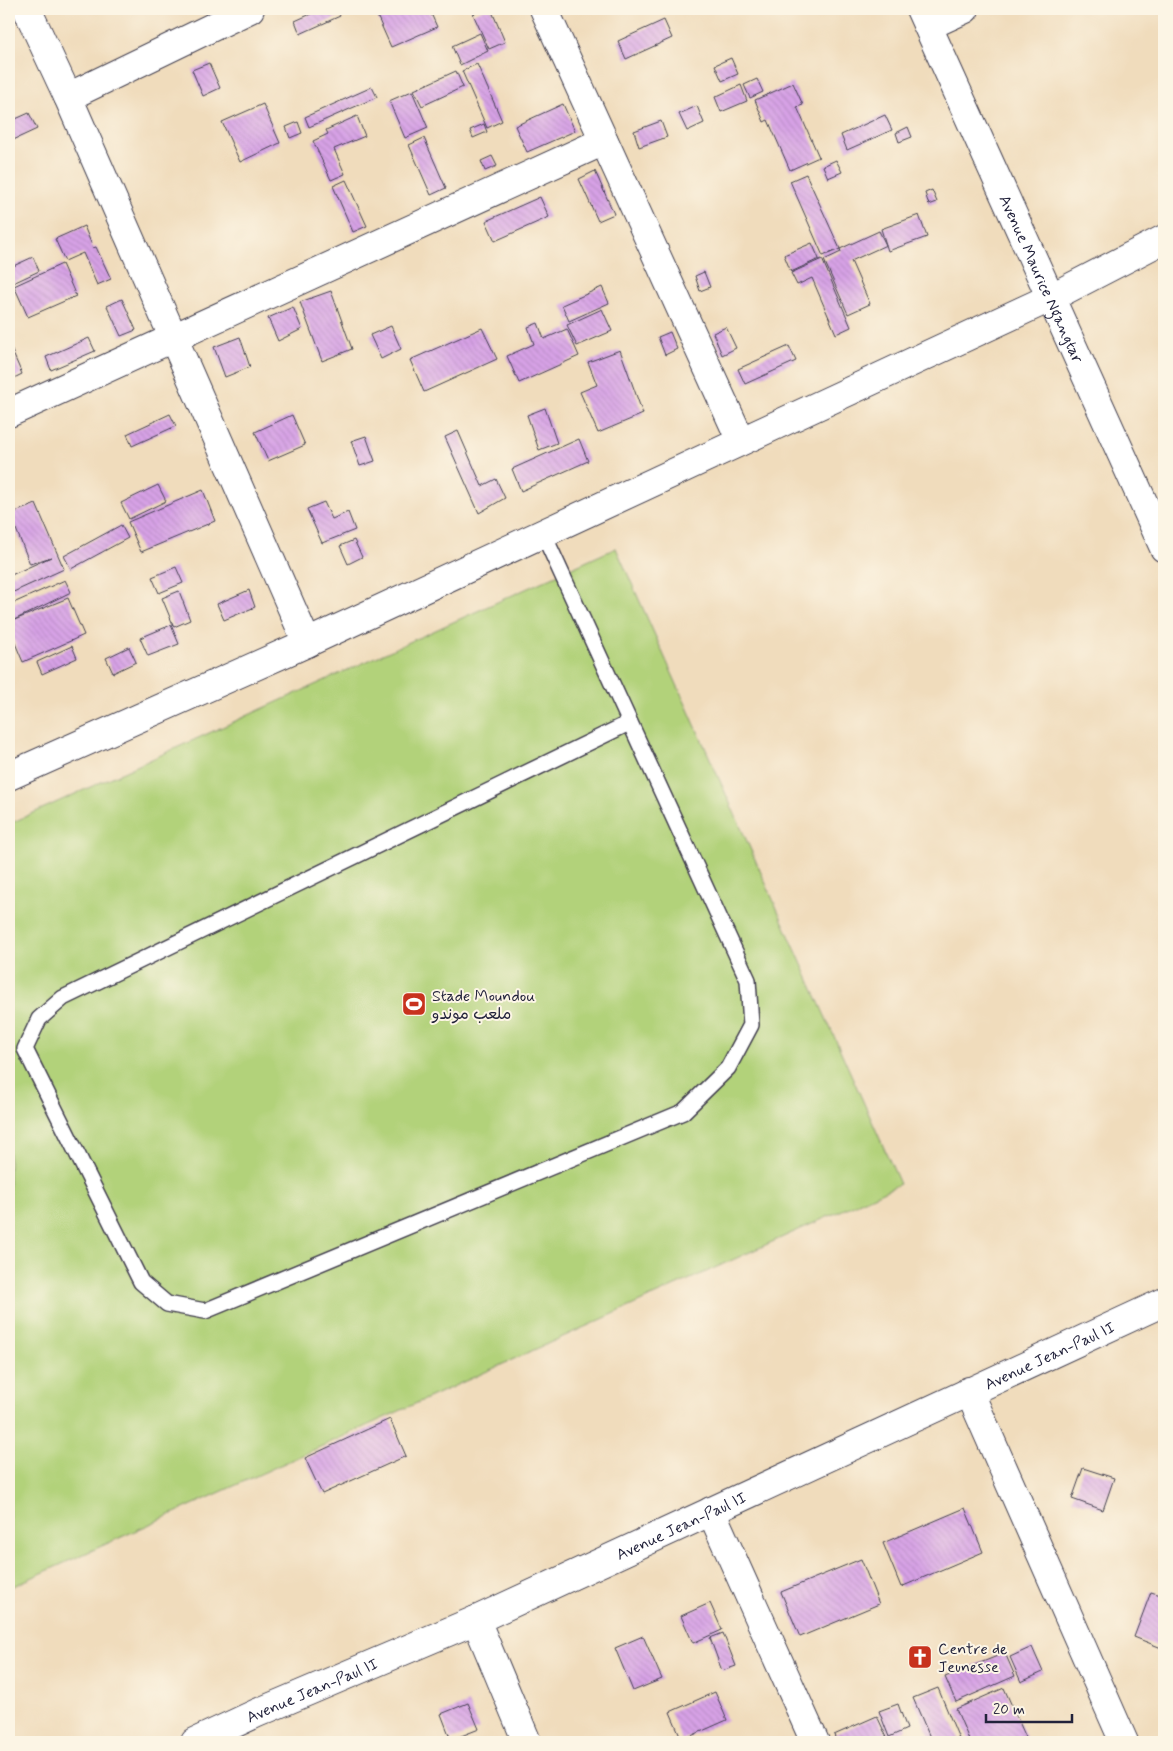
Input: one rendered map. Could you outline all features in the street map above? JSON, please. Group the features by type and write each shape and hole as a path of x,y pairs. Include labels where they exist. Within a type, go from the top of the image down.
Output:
{"street":[{"path":"28,9 307,642"},
{"path":"68,97 250,9"},
{"path":"544,9 741,441"},
{"path":"924,17 966,9"},
{"name":"Avenue Maurice Ngangtar","path":"924,17 1164,548"},
{"path":"9,412 173,339 604,141"},
{"path":"9,776 307,642 1052,297 1164,238"},
{"name":"Avenue Jean-Paul II","path":"195,1742 257,1713 476,1620 1164,1302"},
{"path":"969,1391 1124,1742"},
{"path":"711,1511 815,1742"},
{"path":"476,1620 527,1742"}],"lane":[{"path":"544,533 629,723 748,980 751,1025 728,1068 683,1112 205,1311 167,1304 141,1282 25,1049 39,1019 63,998 629,723"}],"green space":[{"name":"Stade Moundou ملعب موندو","path":"616,548 900,1184 9,1588 9,824"}],"building":[{"path":"322,9 337,9 340,16 300,34 295,21"},
{"path":"374,9 429,9 437,27 391,47"},
{"path":"484,9 491,9 505,42 489,49 473,14"},
{"path":"664,20 672,38 626,59 618,41"},
{"path":"480,33 488,51 460,65 452,46"},
{"path":"731,58 738,74 722,81 715,65"},
{"path":"209,63 220,88 203,96 192,70"},
{"path":"477,64 502,121 487,128 462,71"},
{"path":"456,71 463,87 422,106 414,90"},
{"path":"757,79 763,92 750,98 744,85"},
{"path":"793,83 803,105 797,107 819,157 790,170 768,120 764,122 755,100"},
{"path":"741,85 747,101 721,112 715,97"},
{"path":"372,87 377,97 309,127 305,117"},
{"path":"412,91 428,128 405,138 389,101"},
{"path":"263,104 280,143 240,162 222,122"},
{"path":"563,104 575,131 527,152 515,126"},
{"path":"697,106 704,123 687,131 679,114"},
{"path":"29,113 37,129 9,142 9,122"},
{"path":"885,115 892,130 847,150 841,135"},
{"path":"357,116 365,136 334,149 345,174 331,180 313,141 328,134 326,130"},
{"path":"661,121 667,137 639,147 634,131"},
{"path":"298,122 302,133 290,138 286,127"},
{"path":"484,124 487,132 473,138 470,130"},
{"path":"908,127 912,137 899,142 896,133"},
{"path":"424,138 446,188 431,195 409,145"},
{"path":"492,156 497,166 485,171 481,161"},
{"path":"836,160 842,172 828,178 823,166"},
{"path":"595,171 614,214 598,221 579,179"},
{"path":"806,174 840,249 823,256 790,181"},
{"path":"346,180 367,226 353,232 333,186"},
{"path":"932,190 937,202 929,205 925,193"},
{"path":"540,197 549,217 495,241 486,221"},
{"path":"919,215 927,237 888,251 881,229"},
{"path":"84,226 93,248 96,247 111,279 97,285 83,253 65,261 55,239"},
{"path":"879,231 886,245 851,261 870,304 848,314 824,260 841,252 840,249"},
{"path":"812,243 819,259 791,272 784,255"},
{"path":"33,257 39,271 9,285 9,268"},
{"path":"822,259 851,327 836,334 812,278 797,285 791,273"},
{"path":"62,264 76,296 28,317 14,286"},
{"path":"704,272 710,287 700,291 695,276"},
{"path":"602,287 609,303 569,321 562,305"},
{"path":"331,291 352,349 322,361 300,302"},
{"path":"122,299 136,330 121,336 107,306"},
{"path":"293,307 302,329 278,341 268,318"},
{"path":"602,309 612,331 577,346 567,325"},
{"path":"538,323 544,339 567,329 579,356 519,383 507,356 534,344 528,327"},
{"path":"391,326 401,349 381,359 370,335"},
{"path":"726,327 736,348 722,355 713,333"},
{"path":"482,328 497,359 424,392 410,360"},
{"path":"670,332 677,349 665,355 658,337"},
{"path":"240,337 250,367 225,377 214,347"},
{"path":"89,338 95,351 51,370 46,357"},
{"path":"9,344 22,374 10,380 9,377"},
{"path":"789,346 796,361 745,384 738,369"},
{"path":"620,350 643,414 598,433 580,392 597,385 588,362"},
{"path":"545,408 557,443 539,450 527,415"},
{"path":"170,414 176,426 132,446 127,434"},
{"path":"292,415 305,445 268,461 255,432"},
{"path":"458,431 482,486 496,479 505,498 479,513 445,437"},
{"path":"366,436 375,461 360,466 351,441"},
{"path":"579,439 588,461 521,491 512,469"},
{"path":"158,485 166,501 129,519 121,503"},
{"path":"203,490 215,521 141,552 128,522"},
{"path":"324,502 332,519 348,512 355,530 322,543 307,509"},
{"path":"36,504 64,569 9,594 9,576 51,557 30,564 10,514"},
{"path":"121,525 128,538 71,569 64,556"},
{"path":"354,540 362,557 348,564 340,546"},
{"path":"176,567 183,583 159,593 152,577"},
{"path":"65,580 71,592 12,621 68,598 84,635 23,662 9,629 9,605"},
{"path":"249,590 255,607 224,620 217,604"},
{"path":"179,591 190,620 174,627 162,598"},
{"path":"171,625 179,644 148,656 140,638"},
{"path":"72,646 77,658 42,674 37,662"},
{"path":"129,647 136,662 113,673 106,658"},
{"path":"390,1419 406,1456 322,1494 305,1458"},
{"path":"1083,1468 1114,1478 1103,1510 1072,1499"},
{"path":"965,1508 983,1552 901,1587 883,1543"},
{"path":"861,1559 879,1604 800,1637 781,1592"},
{"path":"1151,1592 1164,1596 1164,1649 1134,1637"},
{"path":"710,1603 722,1630 693,1643 681,1616"},
{"path":"723,1633 736,1666 722,1671 710,1638"},
{"path":"643,1636 662,1679 633,1691 615,1648"},
{"path":"1032,1647 1043,1672 1021,1682 1010,1657"},
{"path":"1005,1653 1015,1676 956,1702 945,1677"},
{"path":"938,1688 960,1741 932,1742 913,1698"},
{"path":"1004,1688 1028,1742 970,1742 956,1709"},
{"path":"715,1692 727,1720 682,1740 670,1712"},
{"path":"468,1703 479,1729 451,1740 441,1714"},
{"path":"898,1704 907,1729 889,1737 879,1711"},
{"path":"877,1716 889,1742 837,1742 834,1735"}],"place":[{"name":"Stade Moundou ملعب موندو","path":"414,1004"},
{"name":"Centre de Jeunesse","path":"920,1657"}]}
